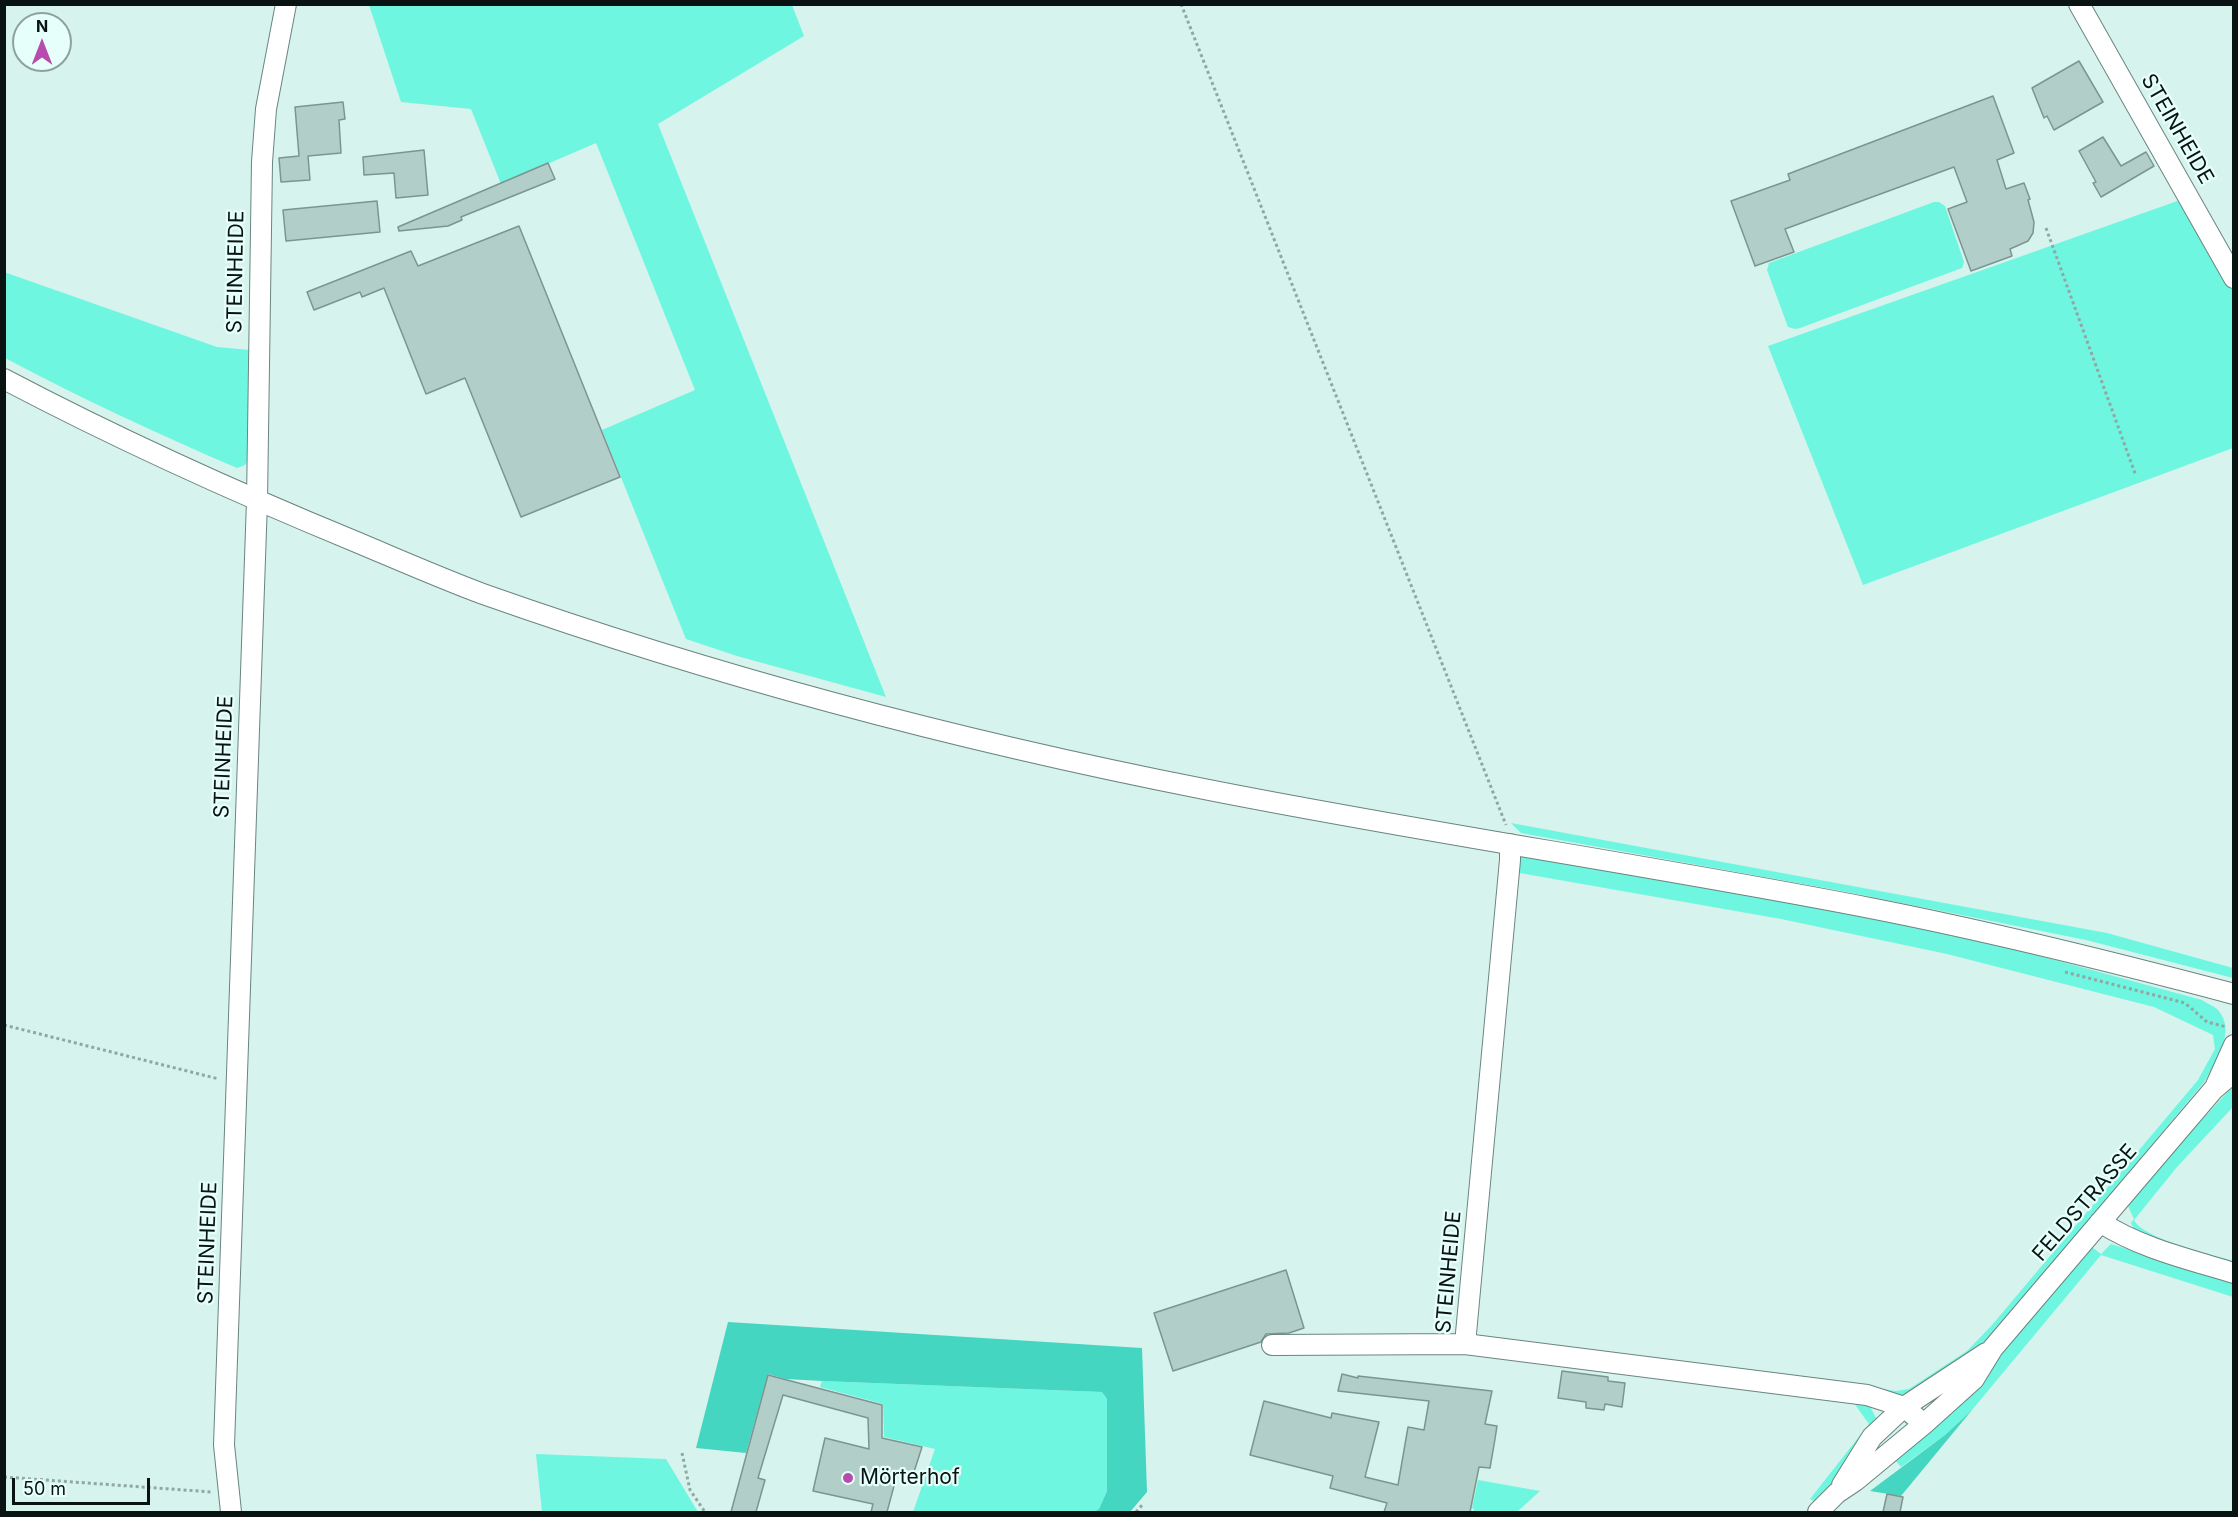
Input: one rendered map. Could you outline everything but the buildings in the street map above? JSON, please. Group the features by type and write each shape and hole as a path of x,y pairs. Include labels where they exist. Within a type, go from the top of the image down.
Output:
{"street":[{"name":"STEINHEIDE","path":"230,1503 224,1445 257,501 262,162 266,109 286,4"},
{"name":"STEINHEIDE","path":"2079,4 2234,278"},
{"path":"4,379 145,449 257,501 479,592 647,648 814,698 1009,747 1203,789 1873,909 2028,941 2234,994"},
{"name":"STEINHEIDE","path":"1510,844 1465,1344 1867,1395 1904,1407 1924,1424"},
{"name":"FELDSTRASSE","path":"2213,1090 2234,1045"},
{"name":"FELDSTRASSE","path":"1818,1512 1837,1493 1924,1424 1974,1379 1993,1348 2213,1090 2234,1072"},
{"path":"2100,1222 2114,1232 2149,1247 2234,1274"},
{"path":"1272,1345 1465,1344"},
{"name":"FELDSTRASSE","path":"1837,1493 1872,1437 1904,1407 1993,1348"}],"path":[{"path":"1181,4 1506,826 1510,844"},
{"path":"2046,228 2136,476"},
{"path":"4,1025 238,1084"},
{"path":"682,1453 690,1490 705,1512"},
{"path":"4,1477 230,1503"},
{"path":"1136,1512 1143,1504"}],"green space":[{"path":"369,5 792,5 804,36 658,124 886,697 737,656 686,639 602,430 695,390 596,143 501,184 471,109 401,102"},
{"path":"2183,199 2233,290 2233,448 1863,585 1768,346"},
{"path":"1934,202 1945,206 1964,262 1962,268 1800,328 1788,327 1767,270 1769,263"},
{"path":"4,272 217,347 250,350 250,458 245,465 237,468 178,442 5,358"},
{"path":"1511,823 2107,933 2233,968 2233,978 2086,940 1842,891 1521,833"},
{"path":"1532,855 1956,933 2202,1000 2218,1010 2223,1018 2225,1037 2219,1056 2205,1081 1984,1346 1921,1389 1901,1395 1847,1388 1847,1384 1896,1391 1909,1389 1967,1351 1992,1325 2198,1080 2215,1049 2213,1035 2154,1007 1947,954 1781,919 1514,872 1521,856"},
{"path":"2233,1086 2233,1107 2177,1167 2134,1220 2150,1233 2179,1245 2233,1261 2233,1266 2135,1231 2131,1223 2134,1219 2128,1206 2136,1192"},
{"path":"2088,1244 2101,1254 2111,1244 2233,1282 2233,1297 2101,1255 1972,1410 1945,1435 1901,1467 1894,1459"},
{"path":"728,1322 1142,1348 1147,1492 1130,1512 1094,1512 1099,1509 1107,1491 1107,1399 1102,1392 822,1381 786,1379 768,1374 746,1453 696,1448"},
{"path":"822,1381 1102,1392 1107,1399 1107,1491 1099,1509 1094,1512 913,1512 935,1449 884,1437 883,1404 820,1387"},
{"path":"1851,1399 1870,1406 1877,1420 1873,1429 1818,1503 1810,1499 1869,1424"},
{"path":"1972,1410 1901,1496 1870,1491 1945,1435"},
{"path":"536,1454 666,1459 698,1512 542,1512"},
{"path":"1478,1480 1540,1491 1517,1512 1473,1512"}],"place":[{"name":"Mörterhof","path":"848,1478"}]}
